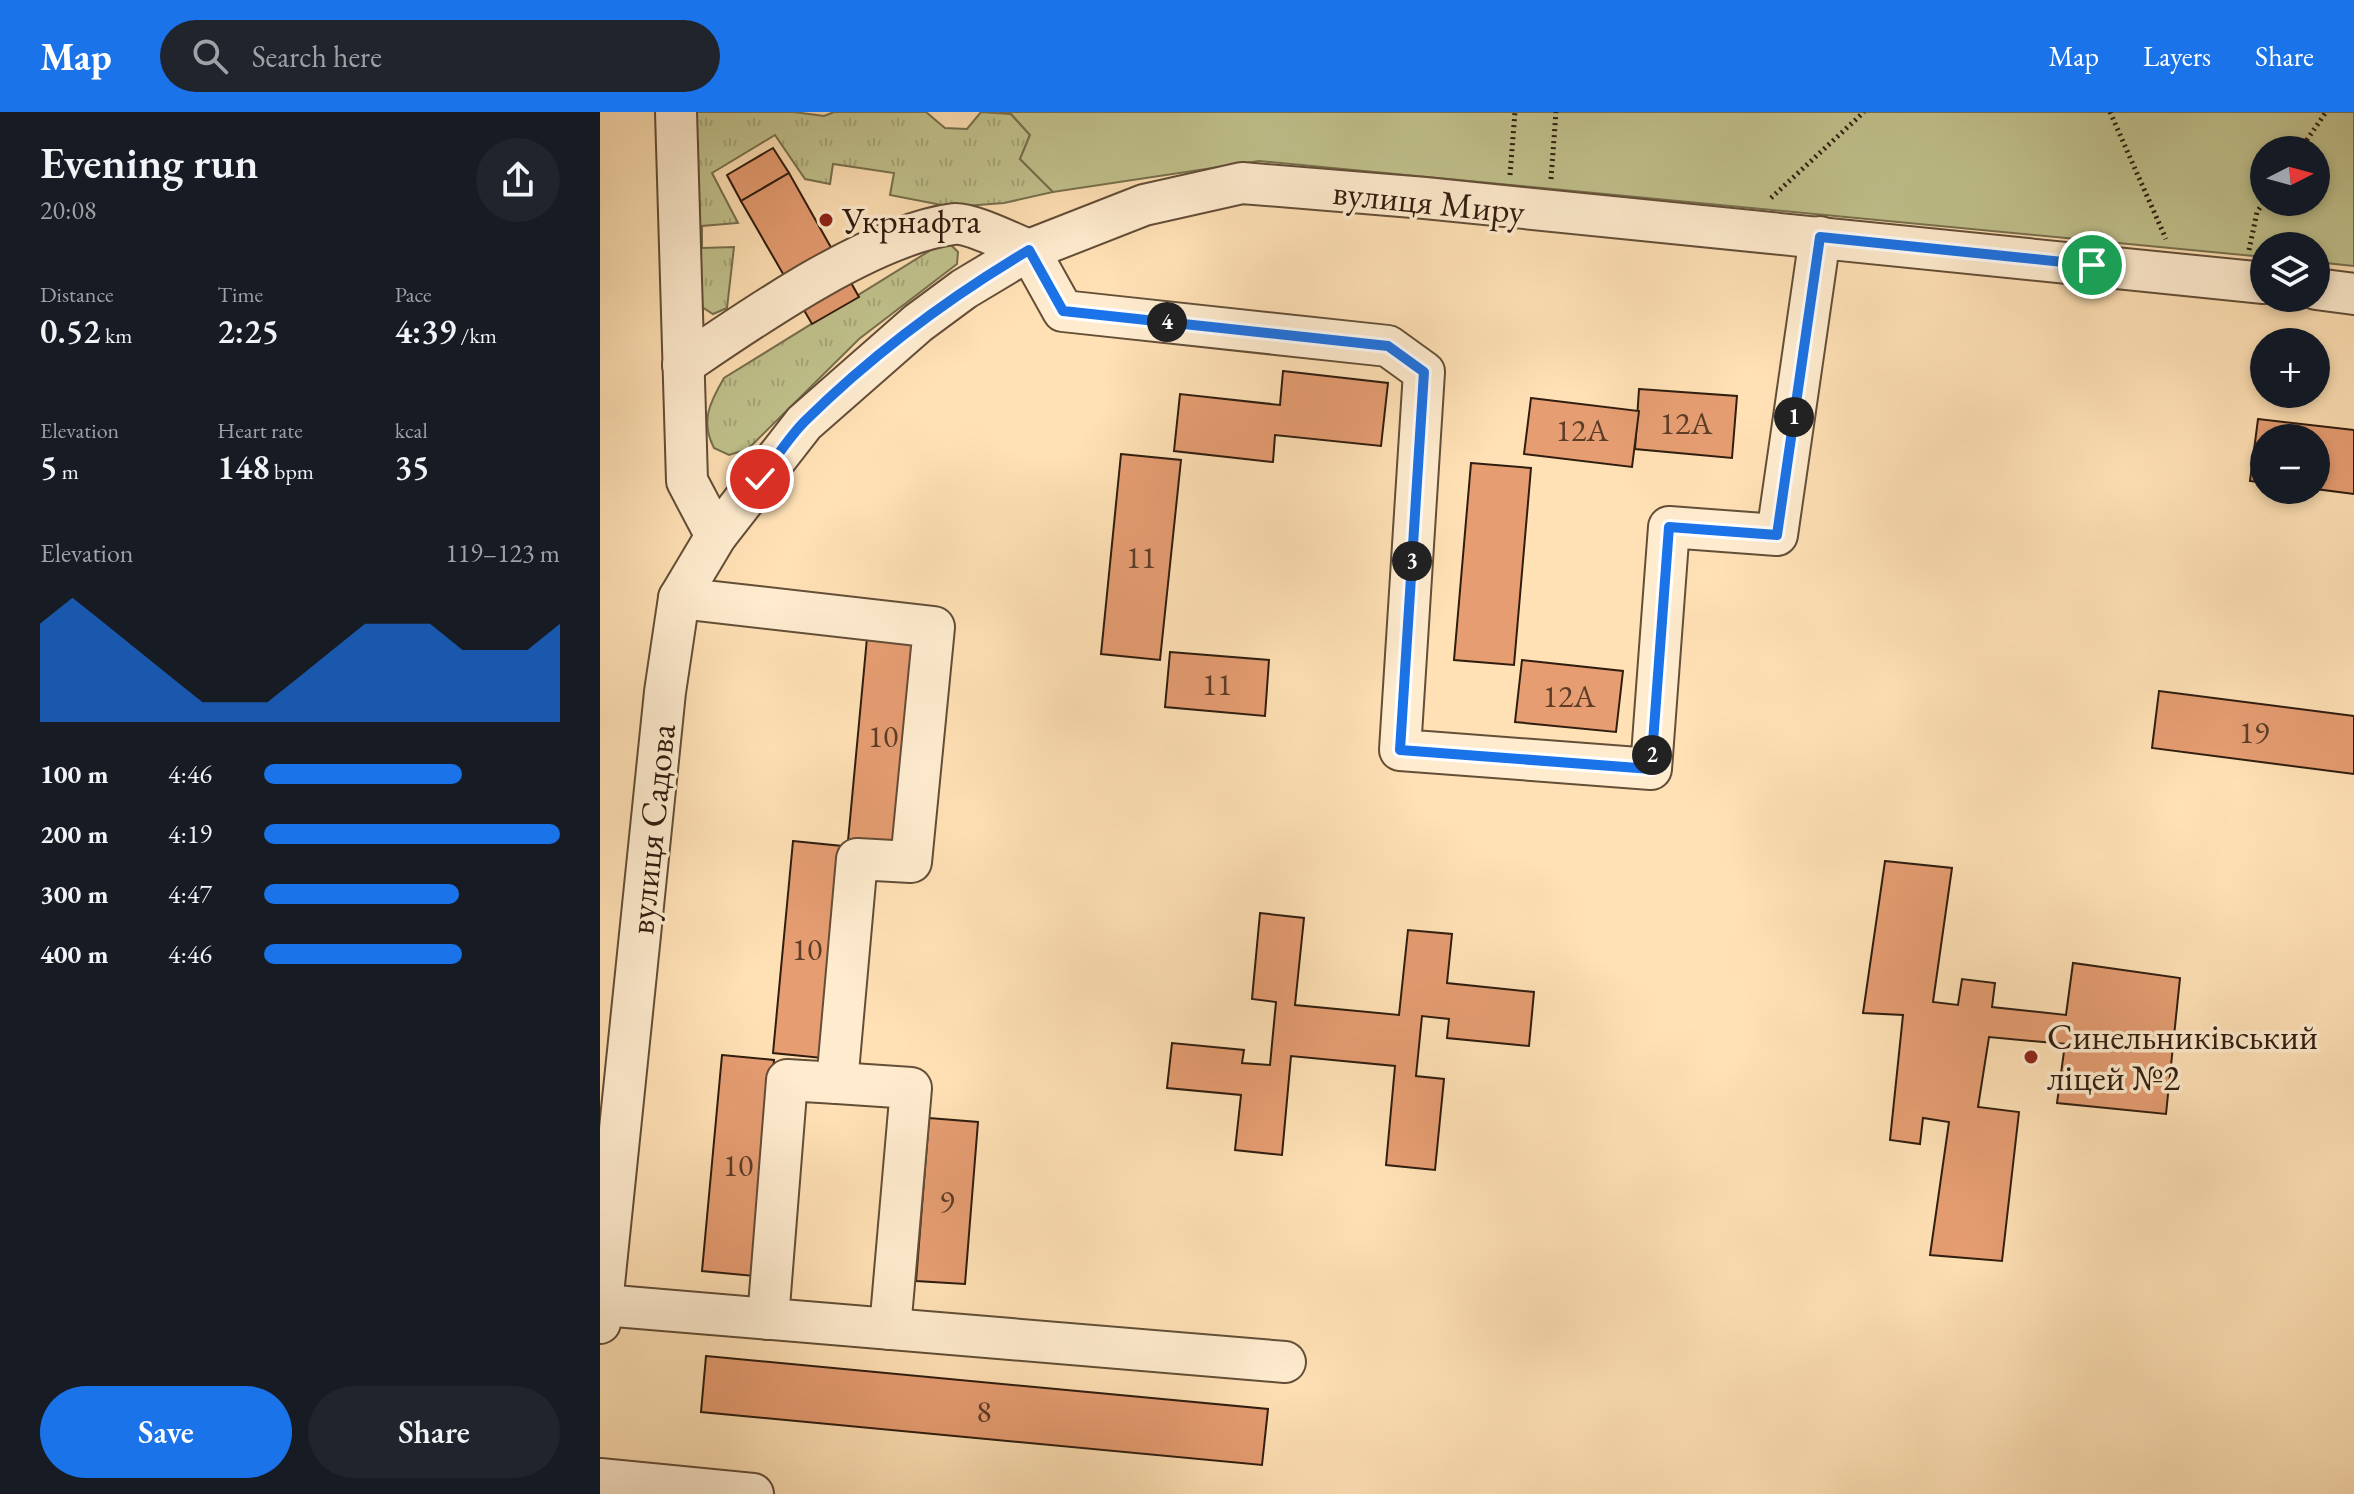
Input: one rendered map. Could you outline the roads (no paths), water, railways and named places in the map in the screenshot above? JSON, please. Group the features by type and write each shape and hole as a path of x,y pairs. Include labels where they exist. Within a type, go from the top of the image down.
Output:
{"street":[{"path":"676,112 687,481 716,536"},
{"name":"вулиця Миру","path":"716,536 804,423 918,323 964,289 1029,250 1144,205 1242,183 1820,237 2250,282"},
{"path":"683,365 750,320 881,245 957,223 1029,250 1063,311 1388,346 1424,372 1400,750 1651,769 1669,527 1777,535 1820,237"},
{"path":"2330,291 2354,294"},
{"name":"вулиця Садова","path":"602,1295 616,1013 679,598 716,536"},
{"path":"679,598 934,627 911,862 857,859 837,1083"},
{"path":"768,1319 787,1080 911,1088 890,1329"},
{"path":"602,1295 768,1319 1285,1362"},
{"path":"600,1479 753,1494"}],"place":[{"name":"Укрнафта","path":"826,220"},
{"name":"Синельниківський ліцей №2","path":"2031,1057"}]}
